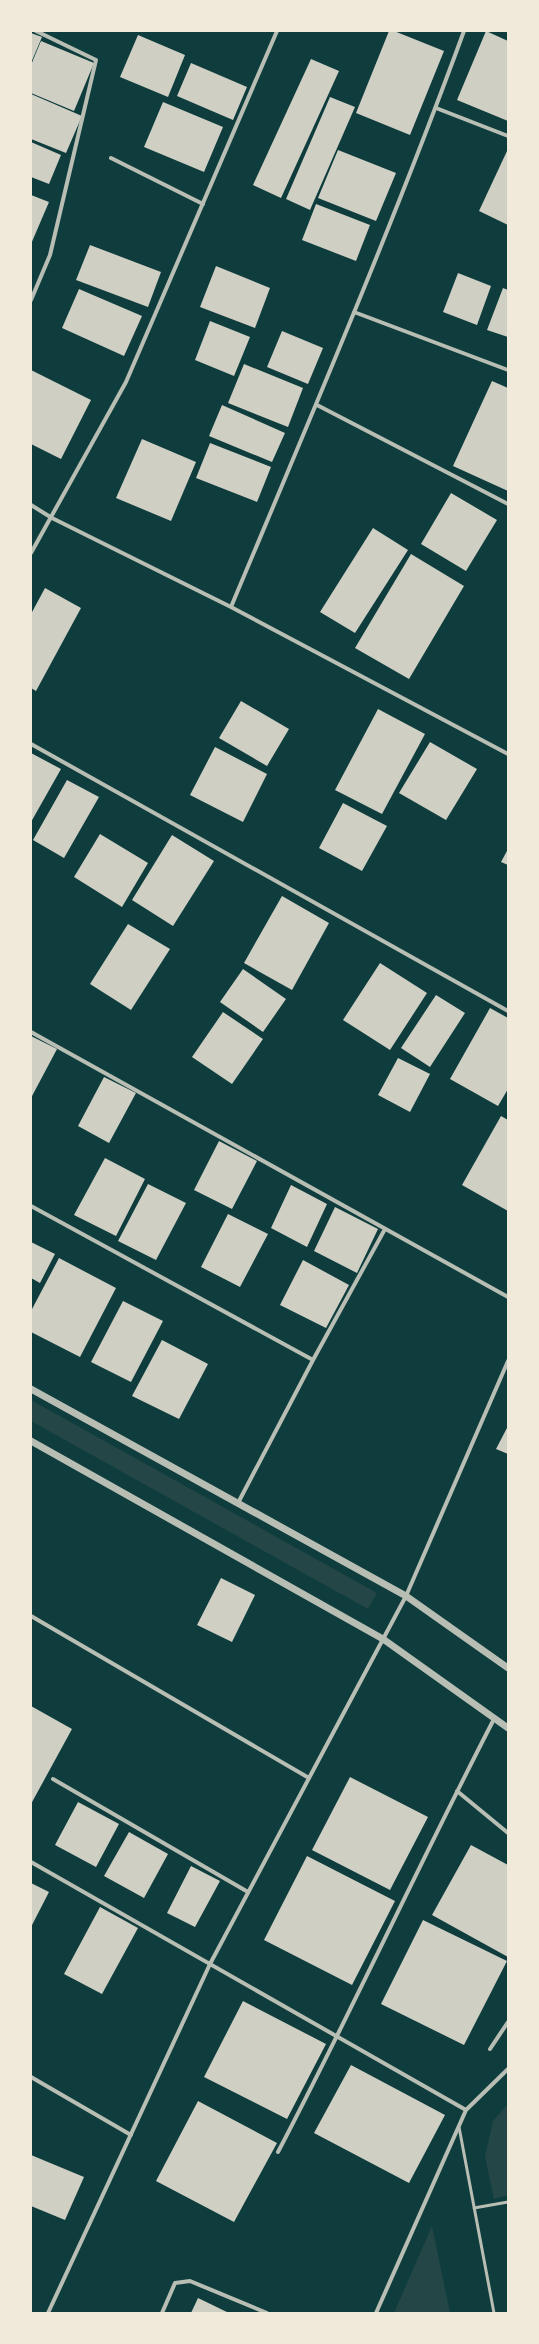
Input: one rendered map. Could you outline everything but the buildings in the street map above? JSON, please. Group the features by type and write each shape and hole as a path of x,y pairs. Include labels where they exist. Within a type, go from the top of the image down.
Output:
{"street":[{"path":"31,300 50,255 96,60 36,31"},
{"path":"31,552 52,518 126,382 277,31"},
{"path":"231,607 317,406 436,108 464,31"},
{"path":"436,108 508,136"},
{"path":"111,158 203,204"},
{"path":"354,312 508,370"},
{"path":"317,406 508,504"},
{"path":"31,505 52,518 231,607 508,754"},
{"path":"31,744 508,1012"},
{"path":"31,1032 508,1297"},
{"path":"31,1206 313,1360"},
{"path":"238,1503 313,1360 385,1229"},
{"path":"48,2313 210,1964 406,1596 508,1361"},
{"path":"31,1389 406,1596 508,1668"},
{"path":"31,1441 383,1639 508,1728"},
{"path":"31,1616 309,1778"},
{"path":"278,2152 338,2037 457,1791 494,1719"},
{"path":"53,1779 248,1892"},
{"path":"457,1791 508,1833"},
{"path":"31,1862 466,2110"},
{"path":"490,2049 508,2022"},
{"path":"376,2313 466,2110 508,2069"},
{"path":"31,2077 131,2135"},
{"path":"162,2313 175,2283 190,2281 267,2313"}],"lane":[{"path":"459,2127 494,2313"},
{"path":"474,2208 508,2202"}],"shaded area":[{"path":"31,1400 377,1593 368,1609 31,1421"},
{"path":"508,2104 508,2195 494,2199 485,2157 493,2121"},
{"path":"432,2226 450,2313 394,2313"}]}
